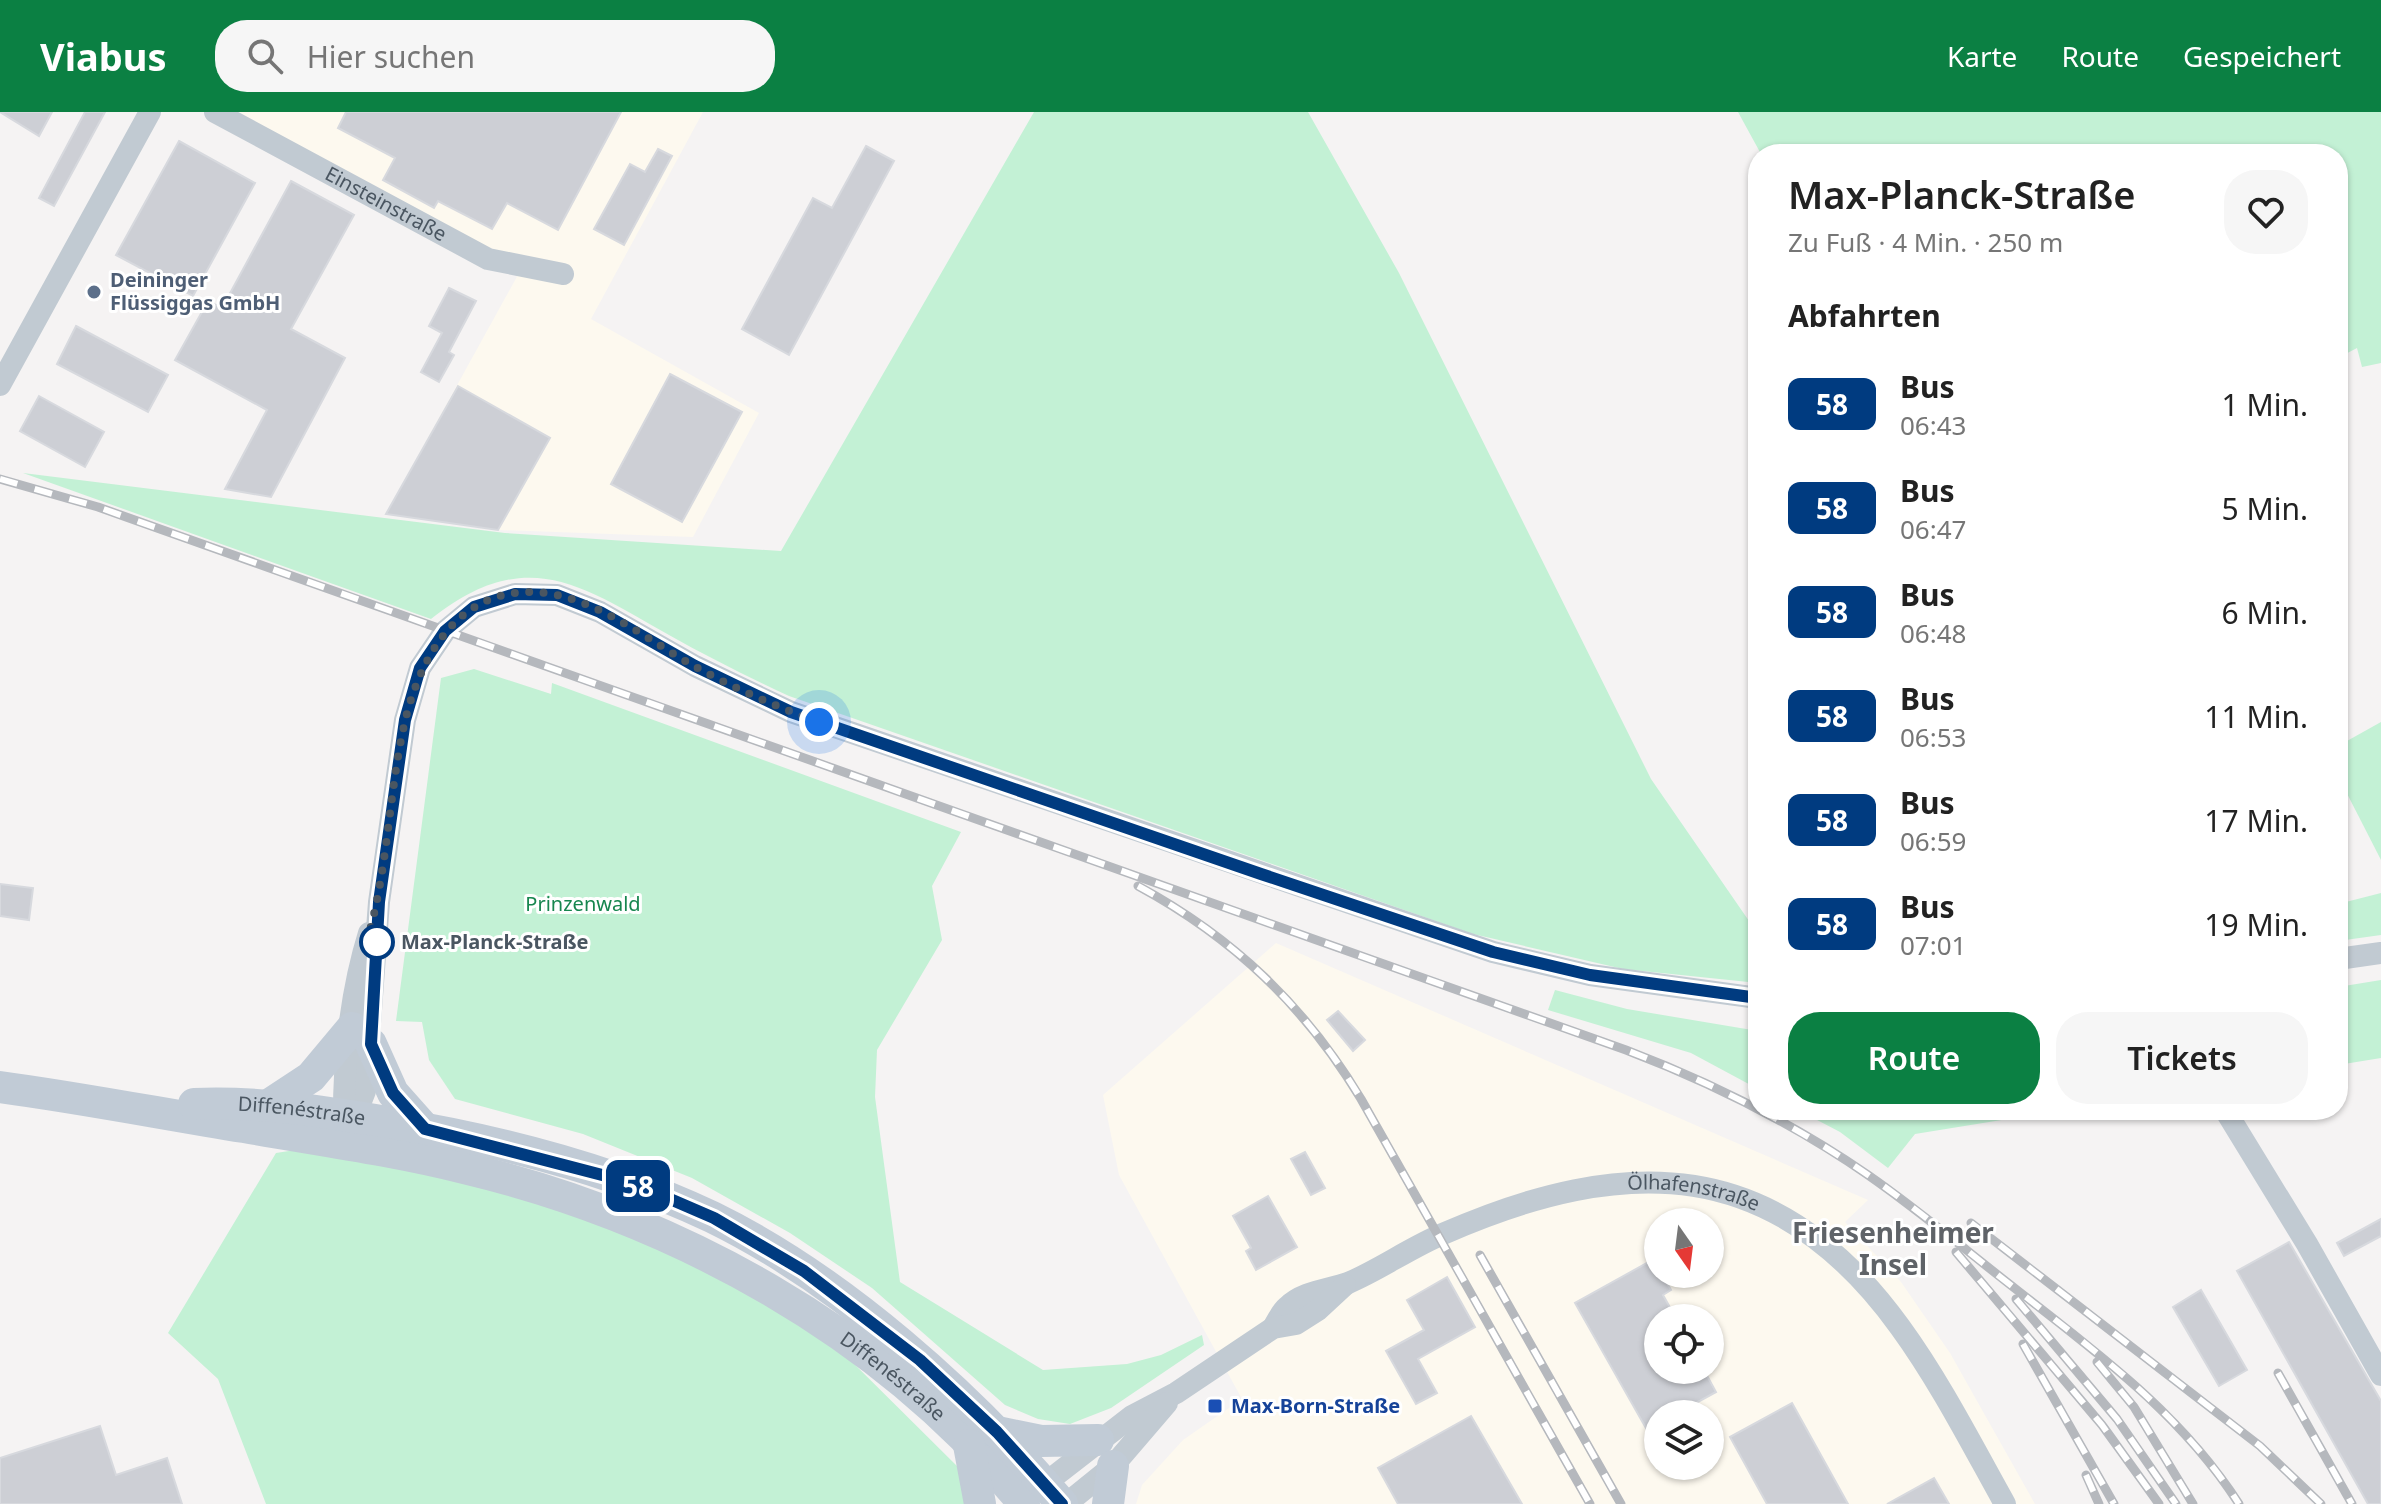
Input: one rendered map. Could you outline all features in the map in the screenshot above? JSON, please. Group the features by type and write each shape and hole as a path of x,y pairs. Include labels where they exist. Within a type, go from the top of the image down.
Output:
{"main road":[{"path":"270,1104 311,1077 362,1036 393,1093 425,1129"},
{"name":"Diffenéstraße","path":"0,1087 143,1107 425,1129 633,1183 714,1218 804,1271 920,1360 983,1438 1040,1500"},
{"name":"Diffenéstraße","path":"143,1107 270,1104 348,1125 464,1168 569,1198 689,1244 788,1299 983,1438"},
{"path":"980,1504 983,1438 1041,1441 1106,1453 1108,1504"}],"street":[{"path":"0,385 150,112"},
{"name":"Einsteinstraße","path":"215,112 488,259 563,274"},
{"path":"348,1125 343,1086 362,1036 360,964 379,902 405,720 420,668 445,631 474,607 515,594 557,595 600,612 695,666 791,712 1493,952 1590,975 1748,997"},
{"path":"2348,958 2381,953"},
{"path":"2231,1120 2307,1244 2381,1375"},
{"name":"Ölhafenstraße","path":"1040,1500 1106,1453 1132,1416 1176,1393 1273,1328 1296,1324 1318,1310 1348,1283 1437,1236 1542,1195 1600,1183 1670,1182 1729,1193 1767,1208 1809,1232 1876,1296 1924,1362 2005,1504"},
{"name":"Ölhafenstraße","path":"1040,1500 1106,1453 1176,1393"}],"shaded area":[{"path":"239,112 703,112 591,319 759,413 693,537 498,530 386,514 519,273"},
{"path":"1276,943 1868,1200 1845,1222 1901,1282 1950,1353 2035,1504 1136,1504 1142,1485 1183,1440 1242,1399 1119,1175 1103,1095"}],"green space":[{"path":"1034,112 1308,112 1399,273 1651,779 1748,920 1748,982 1623,969 1473,934 789,696 713,659 607,600 551,580 524,578 495,583 464,596 431,619 23,473 505,533 781,551"},
{"path":"1738,112 2381,112 2381,363 2362,367 2357,348 2348,353 2348,144 1756,144"},
{"name":"Prinzenwald","path":"474,669 551,694 552,683 961,832 932,886 942,940 877,1050 875,1097 900,1282 1043,1370 1127,1364 1161,1355 1202,1335 1204,1345 1111,1408 1070,1424 1038,1419 1005,1405 872,1288 790,1233 692,1178 583,1134 455,1099 429,1060 422,1022 396,1021 441,678"},
{"path":"2381,722 2381,860 2348,796 2348,740"},
{"path":"2381,893 2381,935 2348,940 2348,901"},
{"path":"2381,980 2381,1058 2348,1063 2348,985"},
{"path":"1555,990 1627,1009 1748,1029 1748,1084 1691,1053 1548,1010"},
{"path":"1817,1120 2002,1120 1915,1134 1888,1168 1840,1132"},
{"path":"302,1149 421,1170 627,1229 825,1335 961,1470 969,1504 266,1504 218,1379 168,1333 276,1153"}],"building":[{"path":"0,112 52,112 39,136"},
{"path":"85,112 105,112 54,206 39,198"},
{"path":"346,112 621,112 558,230 507,203 492,229 438,201 434,208 383,180 395,158 338,128"},
{"path":"179,141 255,183 193,296 116,255"},
{"path":"866,146 894,161 789,355 742,329 813,198 832,208"},
{"path":"658,149 672,156 624,245 594,229 630,164 645,172"},
{"path":"291,181 354,215 291,329 345,358 271,497 225,489 267,410 175,360 208,301 222,308"},
{"path":"449,288 476,301 449,352 454,355 439,382 421,372 442,333 429,326"},
{"path":"76,326 168,375 148,412 57,364"},
{"path":"670,374 742,412 682,522 611,484"},
{"path":"458,386 550,438 498,530 386,514"},
{"path":"39,396 104,432 85,467 20,431"},
{"path":"0,884 33,888 29,920 0,916"},
{"path":"1338,1011 1365,1040 1353,1051 1327,1020"},
{"path":"1305,1152 1325,1188 1311,1195 1291,1159"},
{"path":"1268,1196 1297,1247 1256,1270 1246,1251 1251,1248 1233,1216"},
{"path":"2381,1219 2381,1236 2344,1256 2337,1243"},
{"path":"2289,1242 2381,1401 2381,1504 2368,1504 2237,1271"},
{"path":"1644,1265 1644,1288 1671,1290 1663,1295 1668,1304 1644,1304 1644,1384 1712,1384 1716,1392 1701,1400 1644,1400 1644,1425 1575,1303"},
{"path":"1447,1277 1475,1327 1418,1359 1437,1393 1416,1404 1386,1351 1424,1330 1407,1300"},
{"path":"2201,1290 2247,1370 2219,1386 2173,1307"},
{"path":"1792,1403 1848,1504 1767,1504 1730,1437"},
{"path":"1471,1416 1522,1504 1398,1504 1378,1468"},
{"path":"100,1426 116,1475 167,1458 182,1504 0,1504 0,1458"},
{"path":"1934,1478 1949,1504 1887,1504"}],"railway":[{"path":"0,479 98,507 1626,1050 1748,1104"},
{"path":"1138,886 1173,906 1236,952 1291,1004 1339,1065 1590,1504"},
{"path":"1778,1120 1868,1175 2079,1338 2166,1414 2192,1442 2239,1504"},
{"path":"1971,1223 2260,1446 2321,1504"},
{"path":"1956,1252 2102,1425 2159,1504"},
{"path":"1480,1255 1621,1504"},
{"path":"2016,1299 2117,1419 2176,1504"},
{"path":"2023,1344 2114,1504"},
{"path":"2097,1362 2134,1407 2193,1504"},
{"path":"2278,1373 2352,1504"},
{"path":"2086,1475 2099,1504"}],"bus line":[{"name":"58","path":"1062,1504 997,1432 920,1360 804,1271 714,1218 633,1183 516,1150 425,1129 393,1093 371,1044 379,902 405,720 420,668 445,631 474,607 515,594 557,595 600,612 695,666 791,712 1065,808 1493,952 1590,975 1687,991 1748,997"}],"place":[{"name":"Deininger Flüssiggas GmbH","path":"94,292"},
{"name":"Max-Planck-Straße","path":"377,942"},
{"name":"Max-Born-Straße","path":"1215,1406"}],"district":[{"name":"Friesenheimer Insel","path":"1893,1249"}],"route":[{"path":"377,942 366,944 379,902 405,720 420,668 445,631 474,607 515,594 557,595 600,612 695,666 791,712 819,722"}]}
